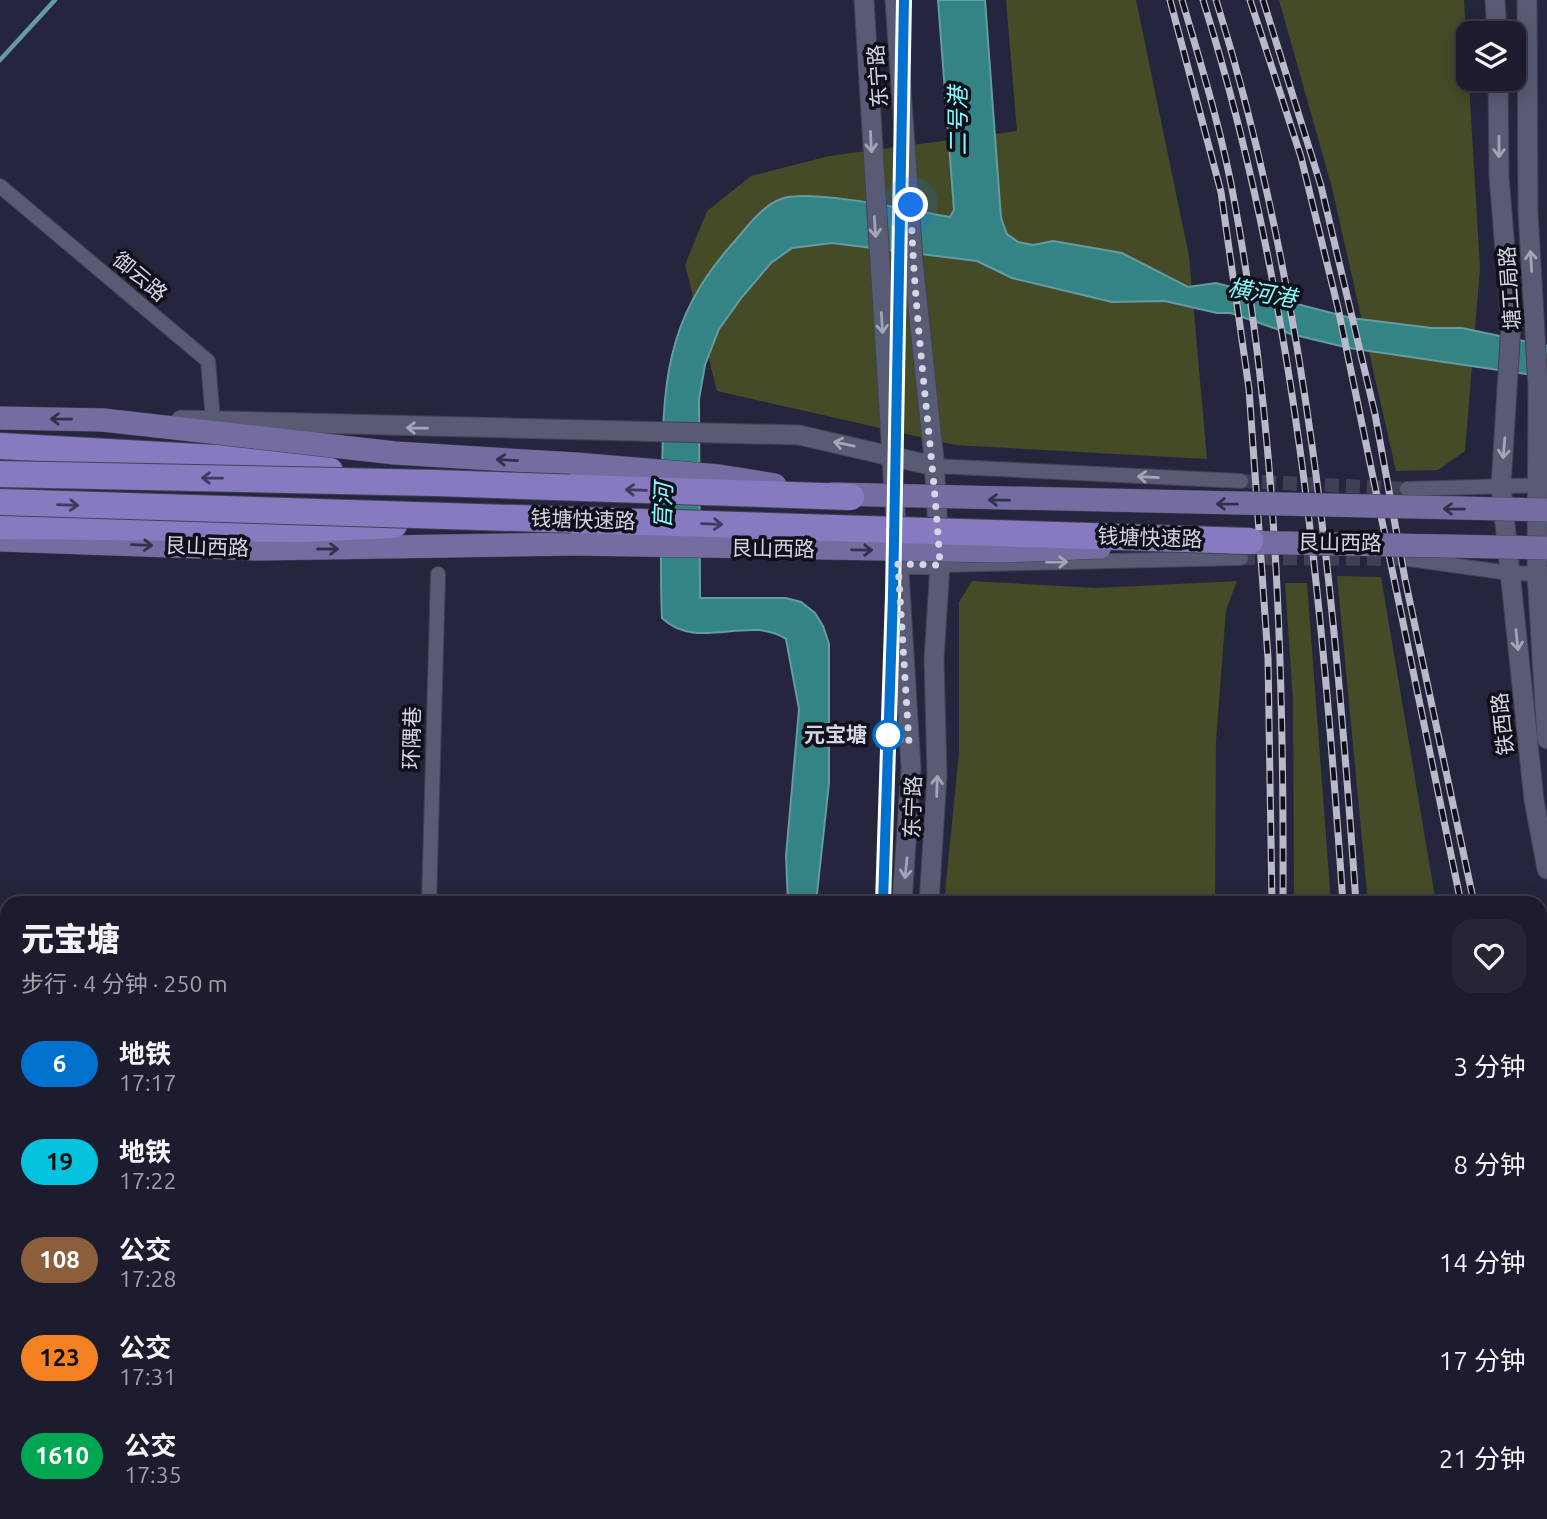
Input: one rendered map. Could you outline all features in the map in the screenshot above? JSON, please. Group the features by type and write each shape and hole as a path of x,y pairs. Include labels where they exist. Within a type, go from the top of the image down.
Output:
{"highway":[{"path":"0,446 216,458 436,483"},
{"name":"钱塘快速路","path":"0,474 436,483 851,497"},
{"name":"钱塘快速路","path":"0,502 547,518 1245,550"},
{"path":"0,526 301,529 547,518"}],"main road":[{"name":"东宁路","path":"864,0 877,255 911,768 902,896"},
{"name":"东宁路","path":"895,0 911,205 912,261 934,466 940,565 934,659 937,775 929,896"},
{"path":"1495,0 1496,21"},
{"name":"塘工局路","path":"1527,0 1528,211 1536,329 1542,485 1542,574"},
{"name":"塘工局路","path":"1498,91 1499,176 1511,324 1510,380 1501,486 1509,573"},
{"name":"艮山西路","path":"0,418 321,422 386,428 799,435 892,454 934,466"},
{"name":"艮山西路","path":"103,420 396,453 719,476 851,497 1547,510"},
{"name":"艮山西路","path":"0,540 259,549 574,544 1004,551 1547,548"},
{"path":"898,564 940,565"},
{"name":"铁西路","path":"1509,573 1534,800 1547,869"},
{"name":"铁西路","path":"1542,574 1547,739"}],"street":[{"name":"御云路","path":"0,186 208,361 213,421"},
{"name":"艮山西路","path":"934,466 1241,481"},
{"path":"1407,489 1542,485"},
{"name":"艮山西路","path":"940,565 1245,550"},
{"name":"艮山西路","path":"1409,559 1509,573 1542,574"},
{"name":"环隅巷","path":"429,896 438,574"}],"shaded area":[{"path":"1006,0 1136,0 1189,256 1207,459 955,445 717,391 685,265 707,211 751,176 829,156 1017,131"},
{"path":"1279,0 1464,0 1465,21 1456,21 1456,91 1469,91 1480,268 1465,451 1438,470 1396,471 1332,188"},
{"path":"1337,576 1381,577 1435,896 1367,896"},
{"path":"972,581 1096,588 1237,581 1226,610 1216,741 1215,896 945,896 959,753 959,602"},
{"path":"1285,583 1307,583 1330,896 1294,896 1293,701"}],"water":[{"path":"938,0 985,0 1001,218 1007,234 1018,242 1033,245 1053,241 1122,253 1188,287 1216,283 1351,318 1432,328 1462,328 1547,346 1547,377 1349,348 1291,334 1231,313 1217,313 1165,301 1112,302 1012,278 977,261 832,243 792,248 771,263 719,329 705,365 699,399 700,598 786,598 801,602 815,613 829,644 829,783 817,896 788,896 786,856 799,709 786,639 772,632 756,630 691,632 676,628 662,618 662,454 666,388 671,358 693,300 710,271 755,218 774,202 795,196 814,196 950,217 954,210"}],"waterway":[{"path":"0,60 55,0"}],"tunnel":[{"path":"1241,481 1407,489"},
{"path":"1241,558 1409,559"}],"railway":[{"path":"1170,0 1221,192 1249,389 1268,658 1272,896"},
{"path":"1182,0 1212,102 1230,179 1260,378 1269,465 1279,640 1283,896"},
{"path":"1203,0 1235,110 1261,221 1300,447 1325,675 1343,896"},
{"path":"1216,0 1247,110 1273,221 1295,334 1326,561 1356,896"},
{"path":"1250,0 1301,157 1338,308 1460,896"},
{"path":"1263,0 1321,186 1375,414 1405,579 1473,896"}],"metro line":[{"name":"6","path":"883,896 893,595 904,0"}],"place":[{"name":"元宝塘","path":"888,735"}],"route":[{"path":"888,735 909,743 898,564 940,565 934,459 912,261 911,205"}],"water label":[{"name":"二号港","path":"958,121"},
{"name":"横河港","path":"1262,293"},
{"name":"官河","path":"663,506"}]}
